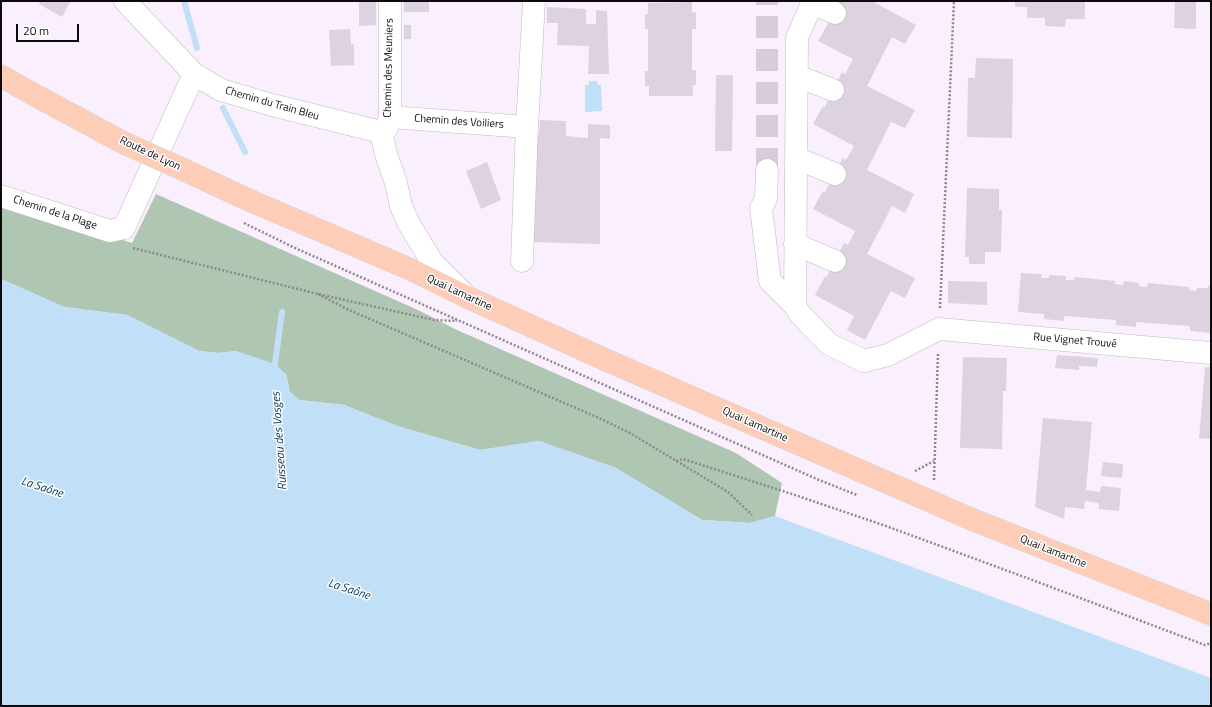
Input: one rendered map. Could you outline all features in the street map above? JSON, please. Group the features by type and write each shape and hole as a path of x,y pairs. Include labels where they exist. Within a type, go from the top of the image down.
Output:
{"main road":[{"name":"Route de Lyon","path":"1,76 31,94 124,143 304,223"},
{"name":"Quai Lamartine","path":"304,223 412,270 467,298 978,522 1211,614"}],"street":[{"name":"Chemin du Train Bleu","path":"125,1 194,74 221,90 247,98 386,125"},
{"name":"Chemin des Meuniers","path":"390,1 386,154 396,183 401,206 409,224 432,262 467,298"},
{"path":"522,261 534,1"},
{"path":"795,306 797,38 812,3 835,12"},
{"name":"Chemin de la Plage","path":"1,196 110,231 124,228 194,74"},
{"path":"797,76 833,90"},
{"name":"Chemin des Voiliers","path":"386,125 527,128"},
{"path":"796,158 835,174"},
{"path":"766,170 766,199 761,208 770,281 795,306 800,314 828,344 864,361 888,355 939,329"},
{"path":"795,244 835,261"},
{"name":"Rue Vignet Trouvé","path":"939,329 1211,353"}],"path":[{"path":"933,502 939,329 954,1"},
{"path":"132,248 318,294 434,320 460,321"},
{"path":"318,294 347,309 599,418 630,434 728,492 752,515"},
{"path":"676,461 683,459 796,496 990,564 1205,644 1211,643"}],"green space":[{"path":"156,194 418,310 457,330 736,453 782,483 775,516 750,523 702,520 616,468 539,441 480,450 397,426 344,405 299,400 290,392 286,374 236,351 219,353 199,351 127,315 64,307 1,279 1,201 132,243"}],"water":[{"path":"589,81 597,81 598,85 601,85 602,111 585,112 585,85 589,85"},
{"name":"La Saône","path":"1,279 64,307 127,315 199,351 219,353 236,351 275,364 286,374 290,392 299,400 344,405 397,426 480,450 539,441 616,468 702,520 750,523 775,516 1211,678 1211,706 1,706"}],"building":[{"path":"40,1 71,1 62,17 39,4"},
{"path":"359,1 376,1 376,25 359,26"},
{"path":"404,1 429,1 429,12 404,12"},
{"path":"841,1 872,1 916,25 905,44 892,37 867,86 915,110 905,128 891,122 867,170 914,194 905,213 892,206 867,254 915,278 905,298 891,291 865,340 847,330 854,316 815,295 825,276 826,278 844,243 848,245 855,231 813,209 823,191 825,192 843,158 846,160 854,146 813,124 823,106 824,108 842,72 845,74 853,59 818,41"},
{"path":"1015,1 1085,1 1085,19 1066,19 1065,27 1045,26 1045,18 1027,18 1027,7 1015,7"},
{"path":"1175,1 1196,1 1196,29 1174,28"},
{"path":"692,2 692,13 696,12 696,29 692,29 692,70 696,70 696,85 693,85 693,96 649,96 649,86 645,86 645,71 648,71 648,29 645,29 645,14 648,14 648,3"},
{"path":"547,7 586,9 586,24 596,24 596,10 607,11 609,74 588,74 589,46 557,45 558,23 547,23"},
{"path":"404,25 411,25 411,39 404,39"},
{"path":"350,29 351,45 354,44 354,65 331,66 329,30"},
{"path":"976,58 1013,59 1012,138 967,137 968,78 975,78"},
{"path":"716,75 733,75 732,151 715,151"},
{"path":"540,120 566,121 566,136 588,138 588,124 610,125 610,139 600,138 600,244 530,242 535,134 539,135"},
{"path":"487,162 501,200 481,209 466,171"},
{"path":"967,188 999,189 999,210 1002,210 1001,252 985,252 985,264 969,264 969,257 965,257"},
{"path":"1021,273 1042,274 1041,278 1049,278 1049,275 1066,276 1066,280 1074,280 1075,277 1115,281 1115,284 1123,285 1124,281 1139,283 1139,286 1147,287 1148,283 1189,287 1189,290 1196,291 1197,288 1207,288 1211,284 1211,333 1190,331 1190,326 1136,322 1136,327 1116,325 1116,320 1064,316 1064,321 1044,319 1044,314 1018,312"},
{"path":"948,281 987,282 987,305 948,303"},
{"path":"1057,355 1098,358 1097,367 1079,366 1079,370 1055,368"},
{"path":"963,357 1007,358 1006,391 1003,391 1002,449 960,448"},
{"path":"1205,367 1211,367 1211,439 1199,438"},
{"path":"1043,418 1092,422 1086,490 1100,492 1101,486 1121,488 1119,511 1099,509 1099,503 1085,501 1084,509 1065,507 1064,519 1035,507"},
{"path":"1103,462 1123,464 1122,478 1101,476"}],"waterway":[{"name":"Ruisseau des Vosges","path":"184,1 197,48"},
{"name":"Ruisseau des Vosges","path":"223,108 245,152"},
{"name":"Ruisseau des Vosges","path":"275,372 282,312"}],"tunnel":[{"path":"767,1 767,170"}]}
